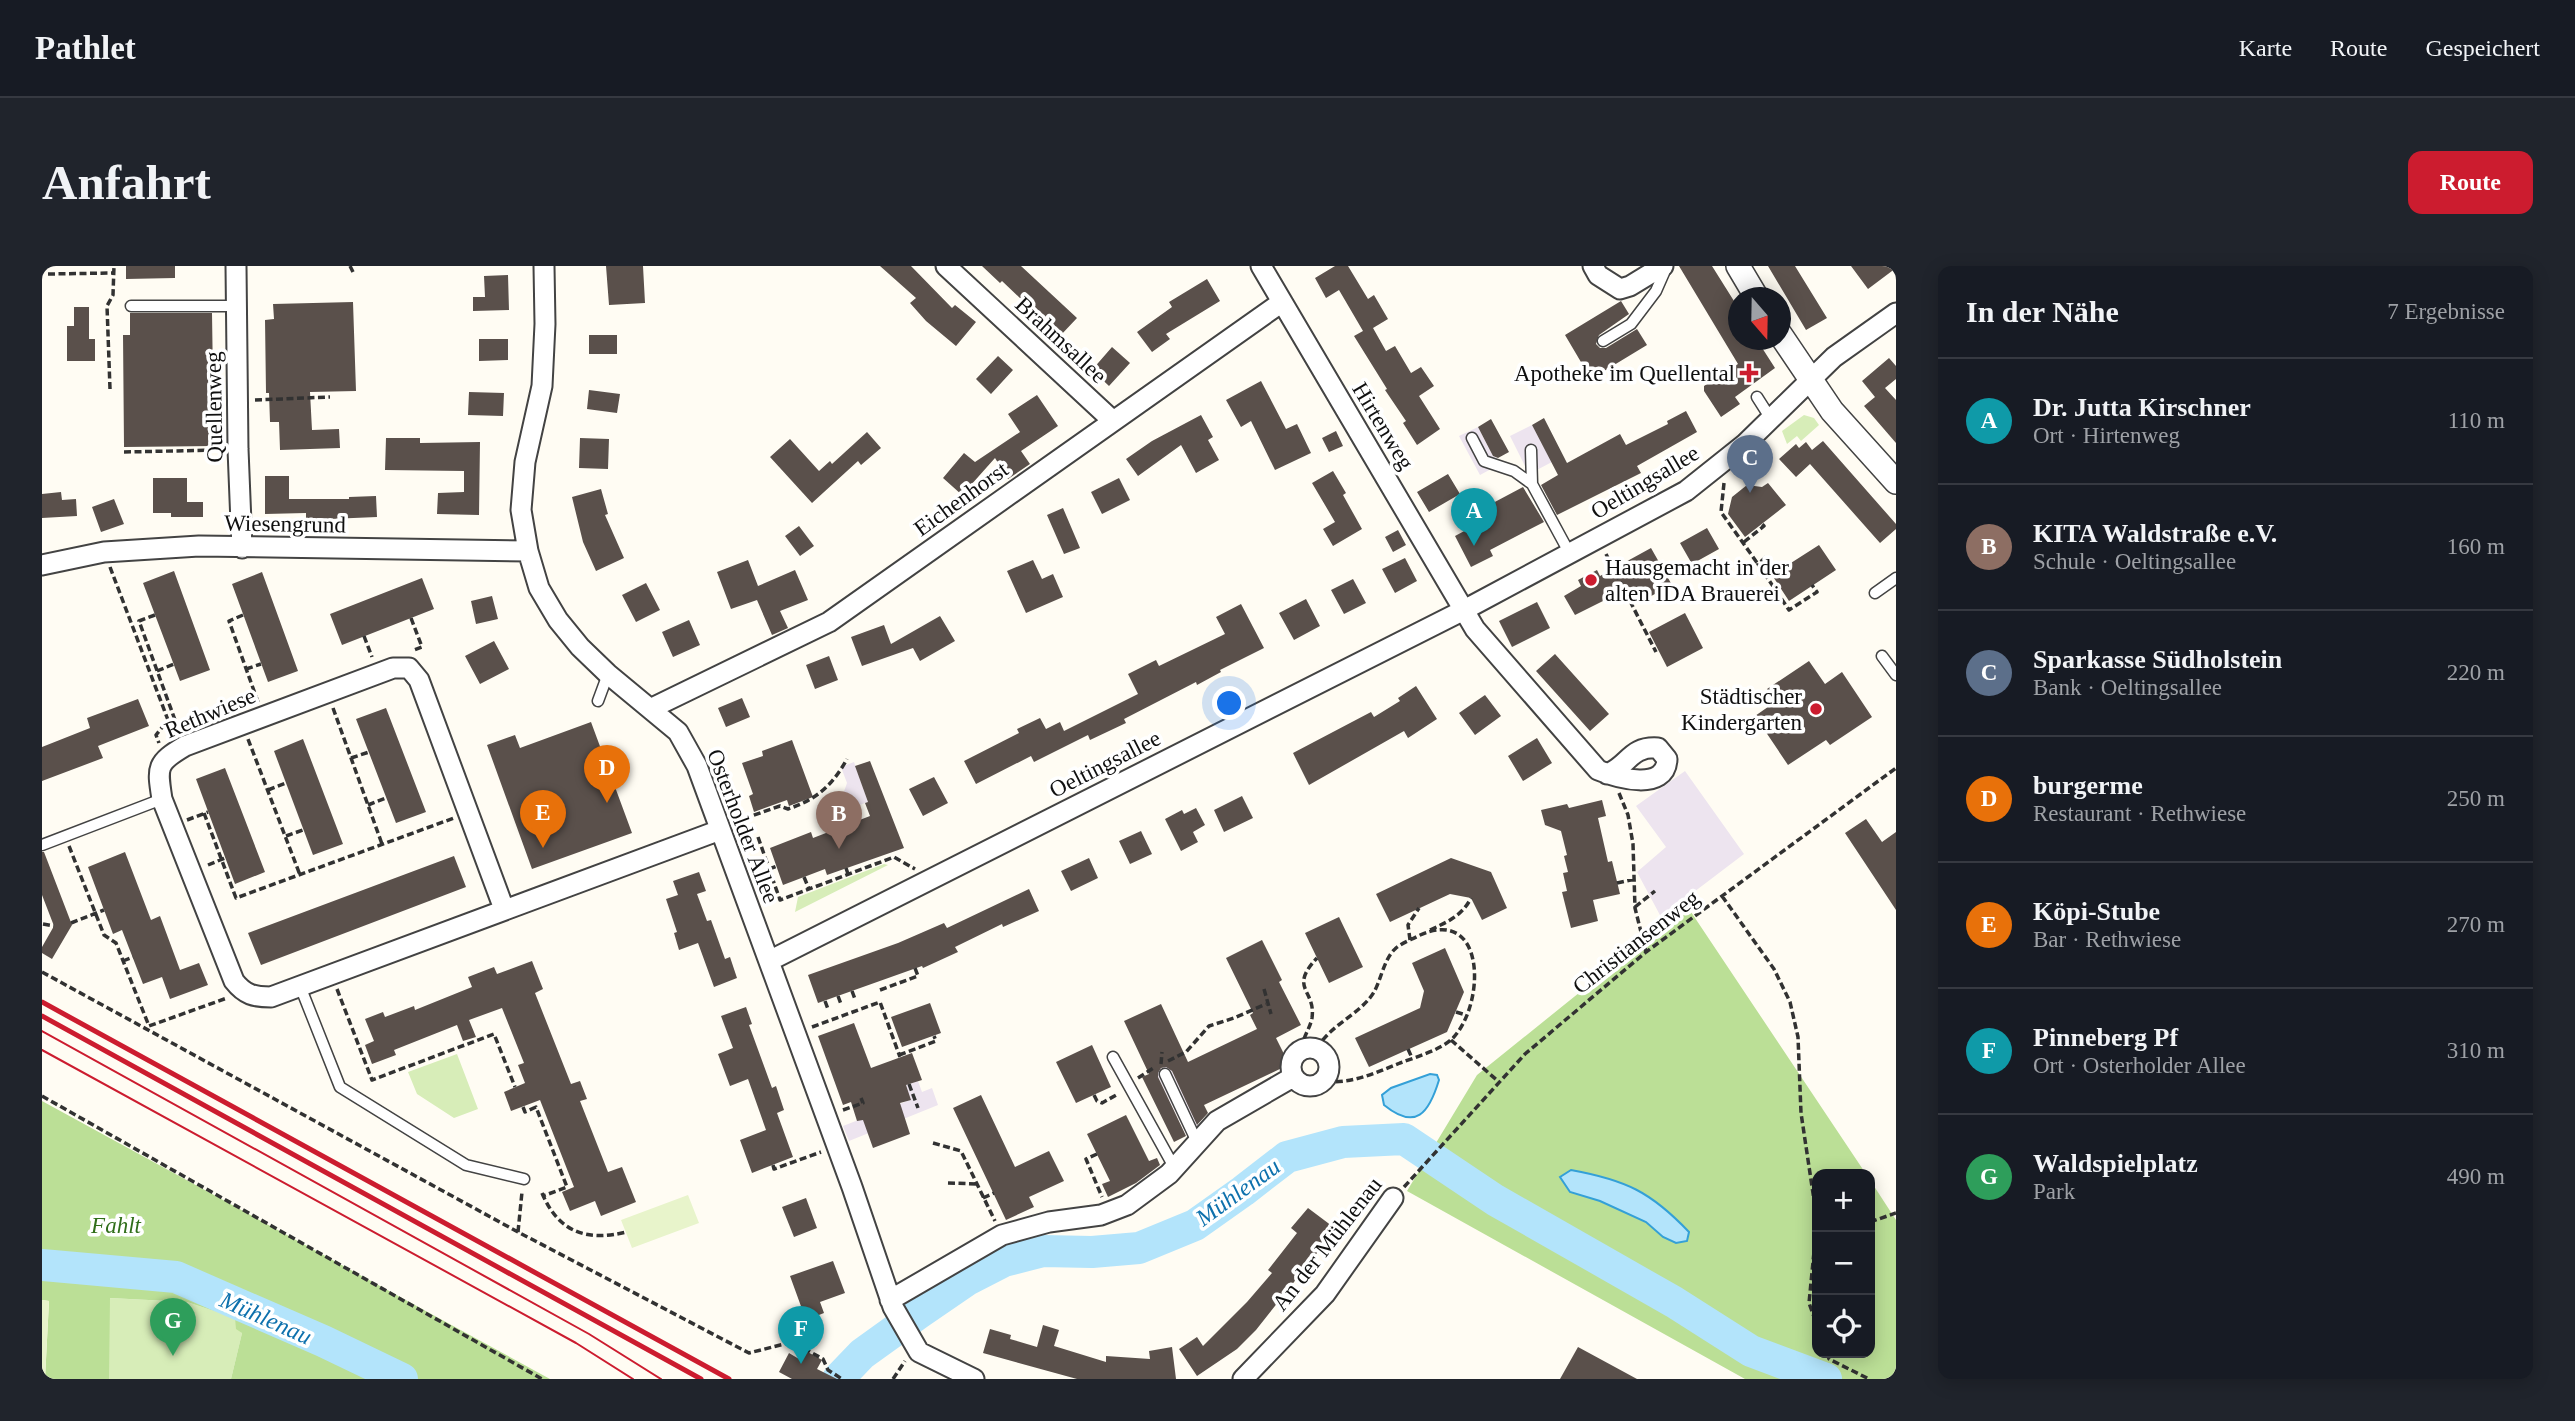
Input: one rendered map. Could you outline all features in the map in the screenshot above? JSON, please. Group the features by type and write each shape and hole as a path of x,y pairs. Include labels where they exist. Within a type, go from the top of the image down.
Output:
{"street":[{"name":"Quellenweg","path":"236,266 242,548"},
{"name":"Osterholder Allee","path":"544,266 542,386 525,462 521,510 528,551 539,588 558,620 580,648 678,732 697,766 837,1146 891,1303 919,1352 974,1379"},
{"name":"Brahmsallee","path":"946,266 1113,421"},
{"name":"Hirtenweg","path":"1261,266 1464,610"},
{"path":"1593,266 1598,275 1620,289 1665,266"},
{"path":"1738,266 1750,287"},
{"name":"Eichenhorst","path":"652,708 829,622 1282,302"},
{"name":"Oeltingsallee","path":"769,961 1464,610 1686,491 1772,420 1834,357 1896,313"},
{"path":"1790,350 1832,411 1896,482"},
{"name":"Wiesengrund","path":"42,565 104,552 199,547 528,551"},
{"path":"1464,610 1475,629 1598,770 1609,775"},
{"name":"Rethwiese","path":"242,992 234,981 162,799 158,774 165,758 185,746 393,668 410,668 419,680 504,909"},
{"path":"242,992 256,997 271,997 719,829"},
{"path":"1310,1049 1328,1060 1328,1073 1323,1081 1309,1086 1293,1077 1293,1057 1310,1049"},
{"path":"891,1303 1002,1235 1049,1222 1101,1215 1126,1205 1149,1190 1231,1111 1293,1077"},
{"name":"An der Mühlenau","path":"1243,1379 1325,1294 1393,1198"}],"lane":[{"path":"1603,341 1631,324 1656,291 1665,266"},
{"path":"131,306 237,306"},
{"path":"1757,397 1772,420"},
{"path":"1472,438 1484,461 1514,471 1532,484 1570,554"},
{"path":"1531,450 1532,484"},
{"path":"1875,593 1896,578"},
{"path":"1882,656 1896,676"},
{"path":"598,701 608,674"},
{"path":"42,845 162,799"},
{"path":"300,986 340,1087 466,1165 524,1179"},
{"path":"1113,1057 1174,1167"},
{"path":"1163,1069 1198,1142"}],"path":[{"path":"110,388 107,306 113,295 114,266"},
{"path":"350,266 353,272"},
{"path":"48,274 114,273"},
{"path":"239,400 330,397"},
{"path":"124,452 238,449"},
{"path":"1752,486 1755,457"},
{"path":"1714,469 1725,482 1721,512 1789,610 1817,592 1812,586"},
{"path":"1744,542 1764,526 1762,524"},
{"path":"1598,539 1656,652"},
{"path":"104,552 168,720 156,735 165,758"},
{"path":"1758,564 1766,557"},
{"path":"155,615 139,621 185,746"},
{"path":"243,615 229,621 263,717"},
{"path":"364,636 375,665"},
{"path":"157,671 174,664"},
{"path":"246,669 261,664"},
{"path":"327,693 382,844"},
{"path":"243,724 300,875"},
{"path":"351,758 369,752"},
{"path":"780,806 788,809 813,800 839,774 847,759"},
{"name":"Christiansenweg","path":"1421,1169 1525,1054 1646,952 1896,768"},
{"path":"1609,775 1628,815 1636,879 1635,908 1646,952"},
{"path":"268,790 286,783"},
{"path":"368,805 386,798"},
{"path":"719,829 788,803"},
{"path":"204,813 236,898 469,813"},
{"path":"286,836 303,830"},
{"path":"65,836 104,936 116,943 150,1029"},
{"path":"758,837 780,900 886,858 894,857 932,878"},
{"path":"769,869 776,866"},
{"path":"846,868 849,874"},
{"path":"804,877 809,889"},
{"path":"1617,883 1636,879"},
{"path":"1635,908 1655,891"},
{"path":"1722,896 1774,969 1790,1002 1798,1037 1801,1113 1812,1187"},
{"path":"1317,958 1307,969 1303,981 1312,1009 1312,1019 1302,1043 1310,1049 1367,1001 1393,950 1454,919 1466,908 1471,898"},
{"path":"1410,940 1408,925 1419,908"},
{"path":"71,923 104,910"},
{"path":"43,924 54,926"},
{"path":"1323,1081 1334,1083 1362,1078 1451,1040 1462,1026 1473,996 1476,975 1468,944 1457,934 1441,930 1426,932"},
{"path":"123,961 133,957"},
{"path":"880,990 918,976 915,968"},
{"path":"42,972 518,1232 749,1353 792,1342 823,1359 828,1370 842,1379"},
{"path":"902,973 904,981"},
{"path":"331,974 372,1080 494,1034 515,1087"},
{"path":"888,978 891,986"},
{"path":"1264,989 1271,1014"},
{"path":"852,991 855,999"},
{"path":"150,1029 242,992"},
{"path":"838,996 841,1004"},
{"path":"825,1001 828,1009"},
{"path":"795,1033 880,1002 899,1056 909,1048 936,1041 934,1035"},
{"path":"1163,1069 1186,1052 1209,1026 1266,1003"},
{"path":"1456,1012 1466,1015"},
{"path":"1451,1040 1499,1082"},
{"path":"1408,1049 1412,1058"},
{"path":"909,1084 918,1108"},
{"path":"42,1096 542,1379"},
{"path":"826,1116 863,1102 861,1098"},
{"path":"523,1107 525,1112 536,1107 567,1187 542,1195 549,1211 582,1235 605,1237 626,1232"},
{"path":"933,1143 961,1151 1002,1235"},
{"path":"773,1165 774,1169 837,1146"},
{"path":"1097,1154 1086,1159 1109,1212"},
{"name":"An der Mühlenau","path":"1393,1198 1421,1169"},
{"path":"518,1232 524,1179"},
{"path":"948,1183 977,1184"},
{"path":"983,1198 994,1193"},
{"path":"1875,1220 1896,1213"},
{"path":"1812,1311 1809,1303 1816,1232"},
{"path":"1829,1358 1869,1379"}],"shaded area":[{"path":"1532,425 1552,462 1529,474 1510,436"},
{"path":"1478,427 1493,456 1497,458 1493,468 1480,475 1459,436"},
{"path":"854,762 868,802 837,813 834,807 841,800 847,783 841,767"},
{"path":"1685,771 1744,854 1661,917 1637,872 1666,847 1636,806"},
{"path":"1169,1065 1199,1127 1187,1136 1155,1071"},
{"path":"918,1081 922,1092 932,1088 938,1105 849,1141 843,1126 910,1100 906,1085"}],"green space":[{"path":"1804,415 1814,418 1819,425 1801,441 1797,436 1787,444 1782,431"},
{"path":"884,864 888,865 795,912 798,897"},
{"path":"1687,906 1863,1169 1812,1169 1812,1358 1875,1358 1875,1188 1896,1220 1896,1379 1745,1379 1407,1191 1477,1075"},
{"path":"457,1054 478,1109 454,1118 417,1094 408,1072"},
{"name":"Fahlt","path":"42,1101 550,1379 231,1379 242,1333 236,1329 235,1318 187,1302 110,1298 109,1379 45,1379 49,1301 42,1300"},
{"path":"688,1195 699,1223 632,1248 621,1220"},
{"path":"109,1298 187,1302 235,1318 242,1333 231,1379 109,1379"},
{"path":"42,1300 49,1301 45,1379 42,1379"}],"water":[{"path":"1430,1074 1437,1075 1439,1080 1431,1101 1420,1115 1405,1117 1384,1105 1382,1095 1391,1088"},
{"path":"1571,1170 1622,1183 1649,1197 1689,1232 1687,1241 1676,1243 1663,1237 1646,1222 1600,1201 1570,1192 1560,1177"}],"building":[{"path":"126,266 175,266 175,278 126,279"},
{"path":"606,266 643,266 645,303 609,305"},
{"path":"880,266 911,266 952,308 955,305 976,322 956,346 926,321 910,303 916,298"},
{"path":"982,266 1021,266 1077,318 1060,336 1002,281 1000,283"},
{"path":"1335,266 1348,266 1368,299 1374,295 1388,319 1373,328 1386,351 1395,346 1411,373 1421,367 1434,386 1419,396 1440,429 1417,445 1403,423 1406,421 1354,336 1363,331 1339,290 1326,298 1315,278"},
{"path":"1679,266 1712,266 1728,291 1728,347"},
{"path":"1768,266 1795,266 1827,318 1806,330 1791,305 1791,287 1780,287"},
{"path":"1851,266 1896,266 1896,268 1868,289"},
{"path":"508,275 509,310 473,311 473,297 485,297 484,276"},
{"path":"1207,279 1220,301 1166,334 1170,339 1152,352 1137,332 1172,307 1169,302"},
{"path":"1621,301 1629,314 1599,335 1596,344 1600,348 1606,348 1637,329 1647,345 1591,379 1565,335"},
{"path":"353,302 356,391 310,392 312,430 339,429 340,448 280,450 279,422 270,422 269,393 266,393 265,320 274,319 273,304"},
{"path":"74,307 89,307 89,339 95,339 95,361 67,361 67,326 74,326"},
{"path":"130,313 212,313 214,446 124,447 123,335 130,335"},
{"path":"589,335 617,335 617,354 589,354"},
{"path":"479,339 508,339 508,360 479,361"},
{"path":"1112,347 1130,363 1109,386 1092,370"},
{"path":"1730,350 1763,350 1775,368 1735,397 1740,404 1721,417 1704,391 1704,386 1738,364"},
{"path":"998,356 1013,370 991,394 976,379"},
{"path":"1889,358 1896,366 1896,379 1885,388 1896,400 1896,443 1864,406 1875,397 1862,381"},
{"path":"1261,381 1286,429 1297,424 1311,453 1275,470 1251,421 1241,427 1226,400"},
{"path":"589,390 620,394 617,413 587,409"},
{"path":"469,392 504,393 503,416 468,415"},
{"path":"1037,395 1058,426 1021,451 1030,464 1008,479 995,458 962,495 943,478 964,453 975,462 1020,432 1008,414"},
{"path":"1686,411 1697,432 1637,466 1641,473 1557,515 1541,485 1558,475 1532,425 1544,418 1567,463 1620,434 1626,445 1668,424 1667,421"},
{"path":"1201,415 1213,437 1208,440 1219,460 1196,473 1181,445 1138,476 1126,459 1152,441"},
{"path":"1491,419 1509,452 1498,458 1493,456 1478,427"},
{"path":"1336,431 1343,446 1329,452 1322,438"},
{"path":"867,432 881,448 861,465 858,461 812,503 770,457 790,439 819,471 830,461 832,464"},
{"path":"386,438 420,438 420,443 480,442 479,515 437,514 438,493 464,492 464,471 385,470"},
{"path":"580,438 609,439 608,469 579,468"},
{"path":"1823,441 1896,524 1896,529 1880,543 1810,464 1796,477 1779,459 1796,444 1799,448 1806,442 1812,450"},
{"path":"1333,471 1362,529 1333,546 1323,529 1335,522 1312,483"},
{"path":"1448,474 1460,494 1429,512 1417,492"},
{"path":"265,476 289,476 289,499 376,496 377,517 306,520 306,513 265,514"},
{"path":"153,478 187,478 187,502 203,502 203,517 171,517 171,513 153,513"},
{"path":"1119,478 1130,500 1102,514 1091,492"},
{"path":"1768,483 1786,505 1745,537 1728,514 1732,497 1747,485 1762,487"},
{"path":"1523,487 1544,522 1490,550 1493,556 1471,567 1455,536 1496,514 1491,504"},
{"path":"601,489 608,514 605,515 624,558 596,571 583,542 572,497"},
{"path":"61,492 62,500 76,499 77,516 42,518 42,494"},
{"path":"114,499 124,524 101,532 92,507"},
{"path":"1063,508 1080,548 1064,554 1047,515"},
{"path":"799,526 814,546 800,556 785,536"},
{"path":"1707,528 1719,549 1692,564 1680,543"},
{"path":"1398,530 1406,545 1393,552 1385,537"},
{"path":"1819,545 1836,570 1789,601 1772,575"},
{"path":"1651,548 1672,585 1636,604 1631,594 1625,597 1621,592 1575,615 1564,596 1581,586 1578,580 1597,570 1600,576"},
{"path":"1405,558 1417,581 1395,593 1382,569"},
{"path":"748,560 758,586 795,570 808,600 780,611 788,628 772,635 757,600 731,609 717,572"},
{"path":"1033,560 1042,579 1053,574 1063,597 1026,613 1007,571"},
{"path":"174,571 210,670 180,681 143,583"},
{"path":"262,572 298,671 268,682 232,584"},
{"path":"422,578 434,609 342,645 330,614"},
{"path":"1353,579 1366,603 1344,614 1331,590"},
{"path":"646,583 660,610 636,622 622,595"},
{"path":"492,596 498,619 476,624 471,601"},
{"path":"1306,599 1320,626 1294,640 1279,613"},
{"path":"1537,602 1550,628 1512,647 1499,621"},
{"path":"1241,604 1264,648 1197,685 1196,682 1124,719 1126,723 1090,740 1088,735 1034,762 1031,756 976,784 964,761 1019,733 1017,729 1040,718 1046,729 1060,722 1064,731 1138,694 1128,674 1156,660 1159,666 1225,634 1216,617"},
{"path":"1685,613 1703,648 1667,667 1649,632"},
{"path":"940,616 955,641 920,661 913,648 862,666 851,637 884,625 891,644"},
{"path":"689,620 700,645 673,657 662,632"},
{"path":"494,641 509,669 480,684 465,656"},
{"path":"1555,654 1609,714 1590,731 1536,671"},
{"path":"829,656 838,680 815,689 806,665"},
{"name":"Städtischer Kindergarten","path":"1809,661 1825,684 1842,672 1872,717 1830,745 1826,740 1788,765 1755,716 1775,702 1767,689"},
{"path":"1416,686 1437,719 1408,738 1404,731 1309,785 1293,753 1371,712 1374,717 1400,701 1398,698"},
{"path":"1485,695 1501,716 1475,735 1459,713"},
{"path":"742,698 750,717 726,727 718,708"},
{"path":"138,699 149,726 98,746 103,758 42,781 42,747 90,728 87,718"},
{"path":"386,708 426,812 396,823 356,719"},
{"path":"591,722 632,833 532,869 487,745 515,735 520,748"},
{"path":"1537,738 1552,763 1523,781 1508,756"},
{"path":"303,739 343,844 313,855 274,751"},
{"path":"792,740 813,797 789,806 787,800 754,812 749,796 753,794 742,763 763,756 762,751"},
{"path":"870,761 904,848 827,875 825,869 783,885 770,848 811,832 813,838 870,816 865,803 868,802 855,766"},
{"path":"225,768 265,872 235,884 196,779"},
{"path":"934,777 948,803 923,816 909,789"},
{"path":"1242,796 1253,818 1224,832 1214,810"},
{"path":"1602,800 1606,816 1598,818 1608,862 1612,861 1620,894 1593,900 1598,921 1571,928 1562,892 1567,891 1563,873 1568,872 1561,831 1545,825 1541,810 1567,804 1569,808"},
{"path":"1196,808 1205,825 1193,832 1198,842 1181,851 1165,819 1182,810 1184,814"},
{"path":"1866,819 1882,842 1896,832 1896,910 1845,833"},
{"path":"1141,831 1152,854 1130,864 1119,841"},
{"path":"42,852 72,925 52,959 42,953 42,947 54,926 42,895"},
{"path":"125,852 151,920 160,916 180,970 199,963 208,985 170,999 162,977 143,984 122,930 113,934 88,867"},
{"path":"454,856 466,887 261,965 248,933"},
{"path":"1089,858 1098,878 1071,891 1061,871"},
{"path":"1451,858 1491,872 1507,908 1482,920 1471,898 1450,894 1390,922 1376,894"},
{"path":"699,872 706,891 697,894 707,921 711,920 725,959 730,957 737,978 714,987 698,943 679,950 674,933 677,932 666,899 678,895 673,881"},
{"path":"1029,889 1039,911 1003,927 1002,924 955,947 958,952 923,968 922,966 818,1003 808,975 898,943 944,923 947,928"},
{"path":"1339,917 1363,967 1329,983 1305,933"},
{"path":"1262,940 1301,1025 1276,1038 1287,1060 1284,1067 1204,1105 1208,1113 1197,1125 1172,1071 1166,1067 1161,1068 1158,1077 1186,1136 1174,1142 1142,1077 1149,1074 1124,1021 1161,1004 1188,1062 1257,1029 1250,1015 1253,1013 1226,958"},
{"path":"1445,948 1464,992 1447,1032 1369,1067 1355,1038 1420,1008 1424,991 1412,963"},
{"path":"532,961 543,989 535,993 571,1084 580,1081 587,1099 580,1101 608,1172 622,1167 636,1202 601,1216 595,1201 570,1211 562,1192 574,1187 540,1100 511,1111 504,1092 525,1083 518,1065 524,1063 502,1008 469,1020 476,1037 463,1041 457,1025 394,1050 396,1055 372,1064 365,1045 374,1041 365,1019 383,1012 385,1017 414,1006 415,1010 472,987 468,977 494,967 497,974"},
{"path":"930,1003 941,1033 902,1047 891,1017"},
{"path":"746,1007 752,1024 749,1025 772,1088 776,1086 784,1110 777,1113 793,1157 752,1173 740,1140 766,1130 748,1079 730,1086 718,1054 733,1048 721,1016"},
{"path":"854,1023 871,1068 912,1053 922,1080 906,1085 911,1100 900,1103 910,1134 873,1148 863,1120 857,1121 851,1102 843,1105 818,1036"},
{"path":"1092,1045 1111,1087 1076,1103 1056,1062"},
{"path":"981,1095 1015,1167 1049,1151 1064,1181 1029,1197 1034,1207 1006,1220 953,1108"},
{"path":"1126,1115 1149,1161 1157,1158 1160,1165 1136,1183 1108,1197 1102,1184 1110,1181 1087,1134"},
{"path":"806,1198 817,1228 794,1237 782,1207"},
{"path":"1308,1208 1336,1229 1256,1330 1237,1349 1197,1376 1179,1349 1197,1337 1203,1346 1247,1302 1272,1273 1268,1270 1297,1233 1291,1228"},
{"path":"833,1261 845,1293 820,1302 824,1313 806,1320 790,1276"},
{"path":"1043,1325 1059,1330 1054,1346 1106,1362 1106,1356 1150,1359 1149,1351 1172,1347 1176,1379 1077,1379 983,1353 990,1329 1011,1335 1010,1339 1037,1347"},
{"path":"1578,1347 1637,1379 1560,1379"},
{"path":"804,1350 822,1360 817,1369 837,1379 792,1379 779,1372 789,1353 799,1359"}],"waterway":[{"name":"Mühlenau","path":"838,1379 862,1354 919,1313 967,1280 1004,1261 1043,1251 1092,1252 1139,1248 1195,1225 1287,1157 1343,1142 1404,1139 1495,1200 1674,1302 1751,1351 1826,1379"},
{"name":"Mühlenau","path":"42,1265 176,1277 323,1341 402,1379"}],"tram line":[{"path":"42,1031 589,1334 661,1379"},
{"path":"42,1050 576,1343 633,1379"}],"railway":[{"path":"42,1002 729,1379"},
{"path":"42,1016 701,1379"}],"place":[{"name":"Apotheke im Quellental","path":"1749,373"},
{"name":"Sparkasse Südholstein","path":"1750,493"},
{"name":"Dr. Jutta Kirschner","path":"1474,546"},
{"name":"Hausgemacht in der alten IDA Brauerei","path":"1591,580"},
{"name":"Städtischer Kindergarten","path":"1816,709"},
{"name":"burgerme","path":"607,803"},
{"name":"Köpi-Stube","path":"543,848"},
{"name":"KITA Waldstraße e.V.","path":"839,849"},
{"name":"Waldspielplatz","path":"173,1356"},
{"name":"Pinneberg Pf","path":"801,1364"}]}
